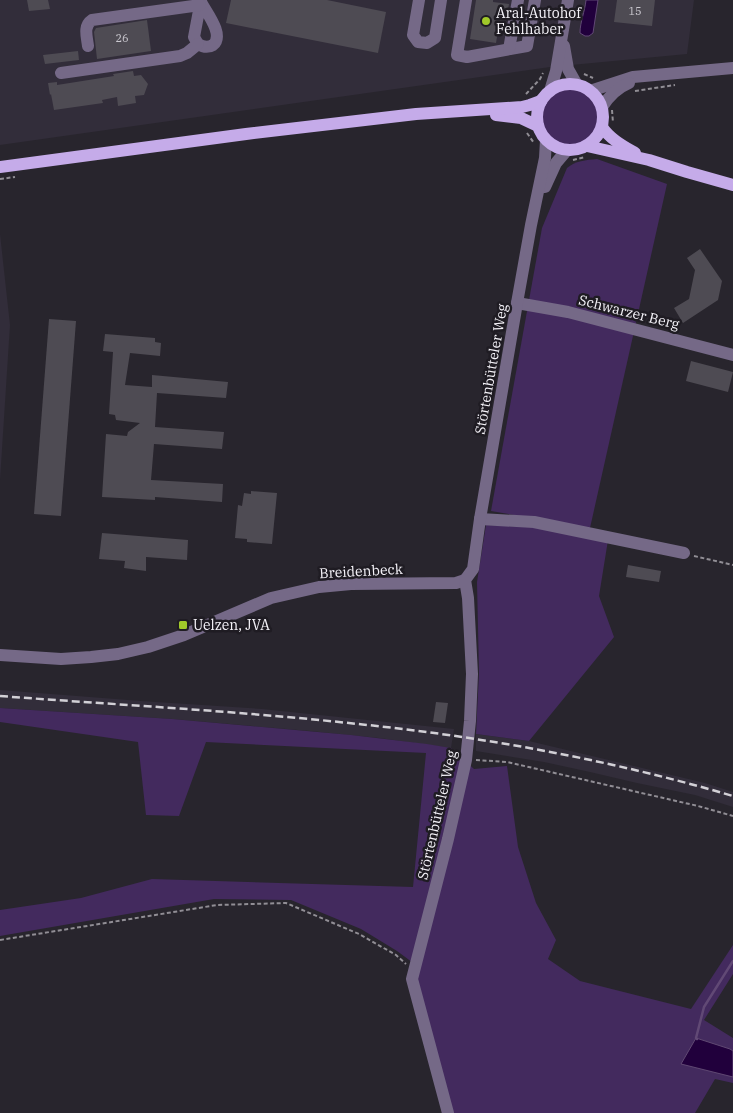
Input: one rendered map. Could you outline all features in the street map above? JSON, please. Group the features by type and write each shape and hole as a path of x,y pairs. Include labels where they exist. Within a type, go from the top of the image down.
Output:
{"main road":[{"path":"577,84 590,90 602,107 602,127 596,138 587,146 574,150 569,156 552,145 542,135 538,126 537,113 541,101 550,91 563,85 577,84"},
{"path":"521,112 530,105 541,101"},
{"path":"0,167 246,134 416,114 464,111 521,112 538,126"},
{"path":"602,127 619,144 648,160"},
{"path":"587,146 648,160 733,185"}],"street":[{"path":"419,0 413,35 418,42 427,43 435,38 441,0"},
{"path":"466,0 457,55 467,57 527,46 536,0"},
{"path":"509,49 518,0"},
{"path":"550,91 562,70 564,26 568,0"},
{"path":"201,2 218,35 217,40 212,45 206,47 198,44 194,37 201,2"},
{"path":"88,46 86,26 92,20 201,2"},
{"path":"61,73 180,56 198,44"},
{"path":"590,90 607,91 634,80 658,74 707,72 733,68"},
{"path":"562,70 577,84"},
{"path":"602,107 607,91"},
{"name":"Störtenbütteler Weg","path":"448,1113 412,979 466,760 472,674 468,598 465,580 473,569 517,303 545,158 546,140"},
{"name":"Störtenbütteler Weg","path":"531,225 556,163 569,156"},
{"name":"Schwarzer Berg","path":"517,303 568,312 733,354"},
{"path":"480,519 534,522 684,554"},
{"name":"Breidenbeck","path":"0,655 61,659 118,654 148,648 184,635 271,598 320,587 351,584 456,583 465,580"}],"path":[{"path":"545,158 538,156 534,141 520,125 526,94 544,72 575,70 599,80 615,100 612,107 614,130 610,137"},
{"path":"634,92 682,84"},
{"path":"569,156 595,156 602,149"},
{"path":"0,179 18,176"},
{"path":"684,554 733,564"},
{"path":"466,760 507,762 698,806 733,816"},
{"path":"0,940 217,905 286,904 359,934 396,955 413,970"}],"shaded area":[{"path":"0,0 694,0 687,54 550,67 0,145"},
{"path":"586,0 598,0 593,33 589,36 580,33"},
{"path":"564,89 576,89 586,93 594,101 598,117 594,133 586,141 576,145 564,145 554,141 546,133 542,123 542,111 546,101 554,93"},
{"path":"597,159 667,184 590,528 491,511 542,228 567,168 577,162"},
{"path":"0,234 10,325 0,480"},
{"path":"486,525 534,527 608,540 599,596 614,637 529,741 476,734 479,673 477,582"},
{"path":"0,690 262,709 454,729 451,748 310,731 172,719 0,708"},
{"path":"0,708 172,719 351,735 451,748 474,769 507,766 518,847 536,903 556,940 548,959 580,981 691,1009 733,945 733,974 704,1020 733,1038 733,1051 696,1038 681,1064 733,1077 733,1083 715,1079 695,1113 452,1113 416,980 420,968 361,929 291,900 214,899 0,936 0,910 81,898 152,879 413,887 426,753 206,742 179,816 146,815 138,742 0,722"},
{"path":"476,734 529,741 705,783 733,792 733,807 695,795 590,772 544,762 476,751"},
{"path":"696,1038 733,1051 733,1077 681,1064"}],"building":[{"path":"27,0 48,0 50,9 29,11"},
{"path":"231,0 327,0 386,12 378,53 226,23"},
{"name":"Aral-Autohof Fehlhaber","path":"476,0 493,0 493,2 509,4 504,32 498,31 496,43 470,39"},
{"path":"617,0 655,0 652,26 614,22"},
{"path":"147,20 151,51 97,59 94,32 96,28"},
{"path":"78,51 79,60 45,64 43,55"},
{"path":"133,71 134,76 141,75 148,84 144,95 135,96 136,103 118,106 117,97 102,100 103,103 54,110 48,83 57,82 57,85"},
{"path":"700,249 722,281 718,300 683,323 674,308 689,299 695,270 687,258"},
{"path":"49,319 76,321 61,516 34,514"},
{"path":"105,334 155,338 155,342 161,343 160,356 130,353 125,385 152,387 152,375 228,382 226,398 157,393 155,427 224,432 222,449 154,444 151,480 223,484 222,502 155,497 155,500 102,497 106,434 127,436 128,432 140,423 116,420 115,415 109,414 113,352 103,351"},
{"path":"691,361 733,372 728,392 686,381"},
{"path":"251,491 277,493 272,544 247,542 247,539 235,538 238,505 242,506 244,493 251,494"},
{"path":"102,533 188,540 187,560 146,557 146,571 124,568 125,561 99,559"},
{"path":"628,565 661,571 659,582 626,577"},
{"path":"436,702 448,703 445,723 433,722"}],"waterway":[{"path":"697,1039 704,1007 733,961"}],"railway":[{"path":"0,696 269,715 406,729 547,751 641,771 733,796"}],"place":[{"name":"Aral-Autohof Fehlhaber","path":"486,21"},
{"name":"Uelzen, JVA","path":"183,625"}]}
